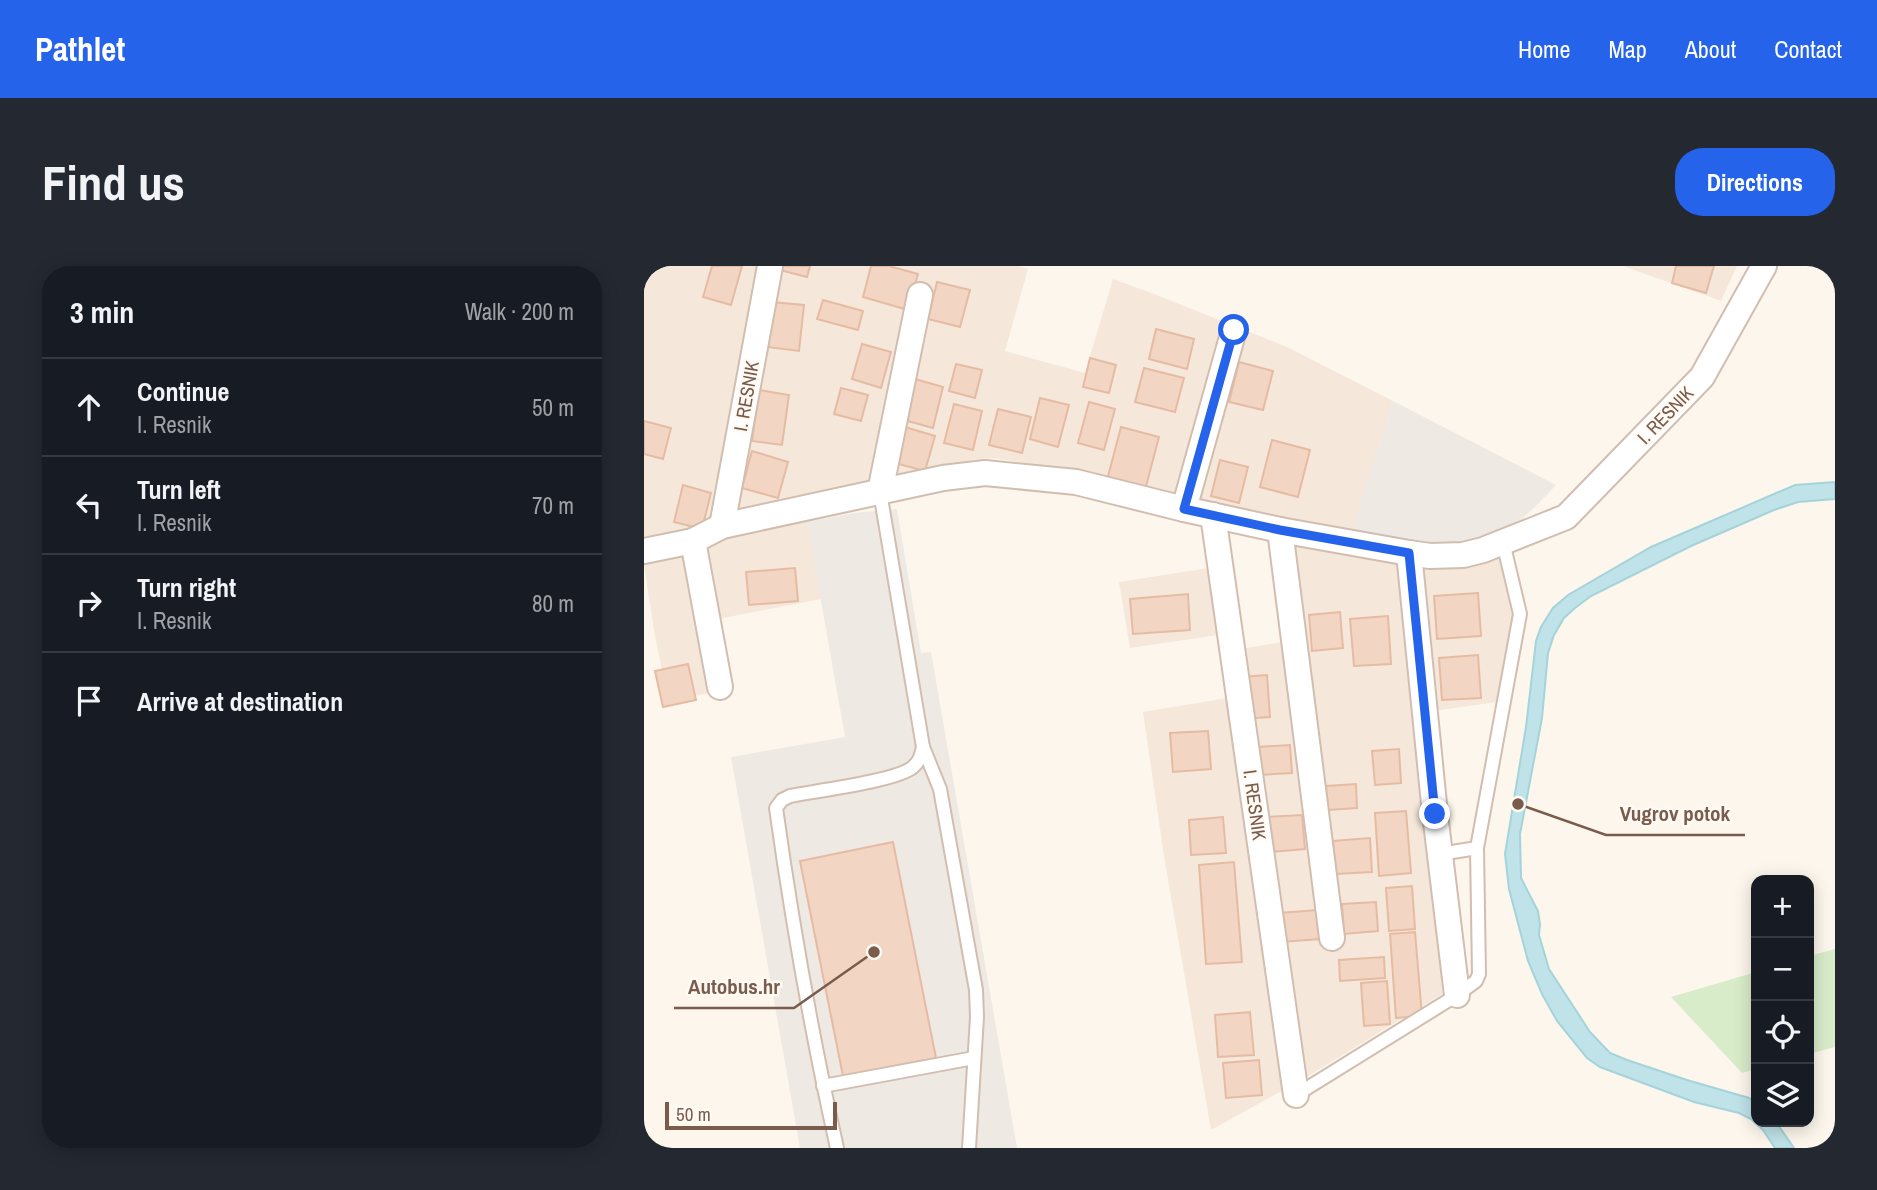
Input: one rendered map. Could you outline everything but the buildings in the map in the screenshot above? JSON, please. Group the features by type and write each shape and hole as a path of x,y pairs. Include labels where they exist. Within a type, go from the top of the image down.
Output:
{"street":[{"name":"I. RESNIK","path":"722,526 770,266"},
{"name":"I. RESNIK","path":"644,551 693,541 722,526 943,478 985,473 1076,482 1213,516 1409,553 1430,556 1463,555 1566,517 1702,377 1764,266"},
{"path":"880,492 920,295"},
{"path":"1184,509 1234,330"},
{"name":"I. RESNIK","path":"1213,516 1296,1096"},
{"path":"1280,530 1332,938"},
{"path":"693,541 720,687"},
{"path":"1409,553 1457,995"}],"lane":[{"path":"880,492 923,747 940,789 976,990 977,1017 969,1148"},
{"path":"1296,1096 1457,995 1476,982 1479,974 1477,848 1520,614 1503,542"},
{"path":"837,1148 823,1086 776,808 782,800 790,796 896,775 913,767 920,758 923,747"},
{"path":"1440,854 1477,848"},
{"path":"823,1086 974,1058"}],"shaded area":[{"path":"644,266 1018,266 1028,269 1005,351 1085,373 1113,279 1287,347 1393,401 1347,549 1463,565 1503,556 1514,610 1497,702 1419,713 1447,991 1305,1078 1211,1130 1164,856 1143,712 1240,696 1235,650 1301,639 1285,522 1093,473 993,458 803,496 821,599 703,622 716,692 668,700 644,564"},
{"path":"1623,266 1737,266 1721,301"},
{"path":"1393,401 1556,485 1521,519 1478,540 1431,545 1351,532"},
{"path":"897,509 921,653 931,652 1017,1148 800,1148 731,757 845,737 807,522 854,513"},
{"path":"1209,568 1218,635 1130,648 1119,582"}],"green space":[{"path":"1835,949 1835,1047 1814,1053 1814,1001 1814,955"},
{"path":"1751,973 1751,1070 1742,1073 1671,997"}],"water":[{"path":"1835,482 1835,499 1798,502 1691,546 1591,596 1564,618 1548,653 1542,718 1520,834 1521,878 1538,911 1539,935 1549,969 1590,1032 1610,1053 1749,1098 1751,1119 1739,1113 1694,1102 1600,1067 1587,1058 1557,1021 1528,961 1509,889 1505,854 1526,727 1536,641 1553,608 1568,595 1651,547 1795,485"},
{"path":"1760,1127 1779,1127 1794,1148 1775,1148"}],"place":[{"name":"Vugrov potok","path":"1518,804"},
{"name":"Autobus.hr","path":"874,952"}],"route":[{"path":"1234,330 1184,509 1280,530 1409,553 1435,814"}]}
